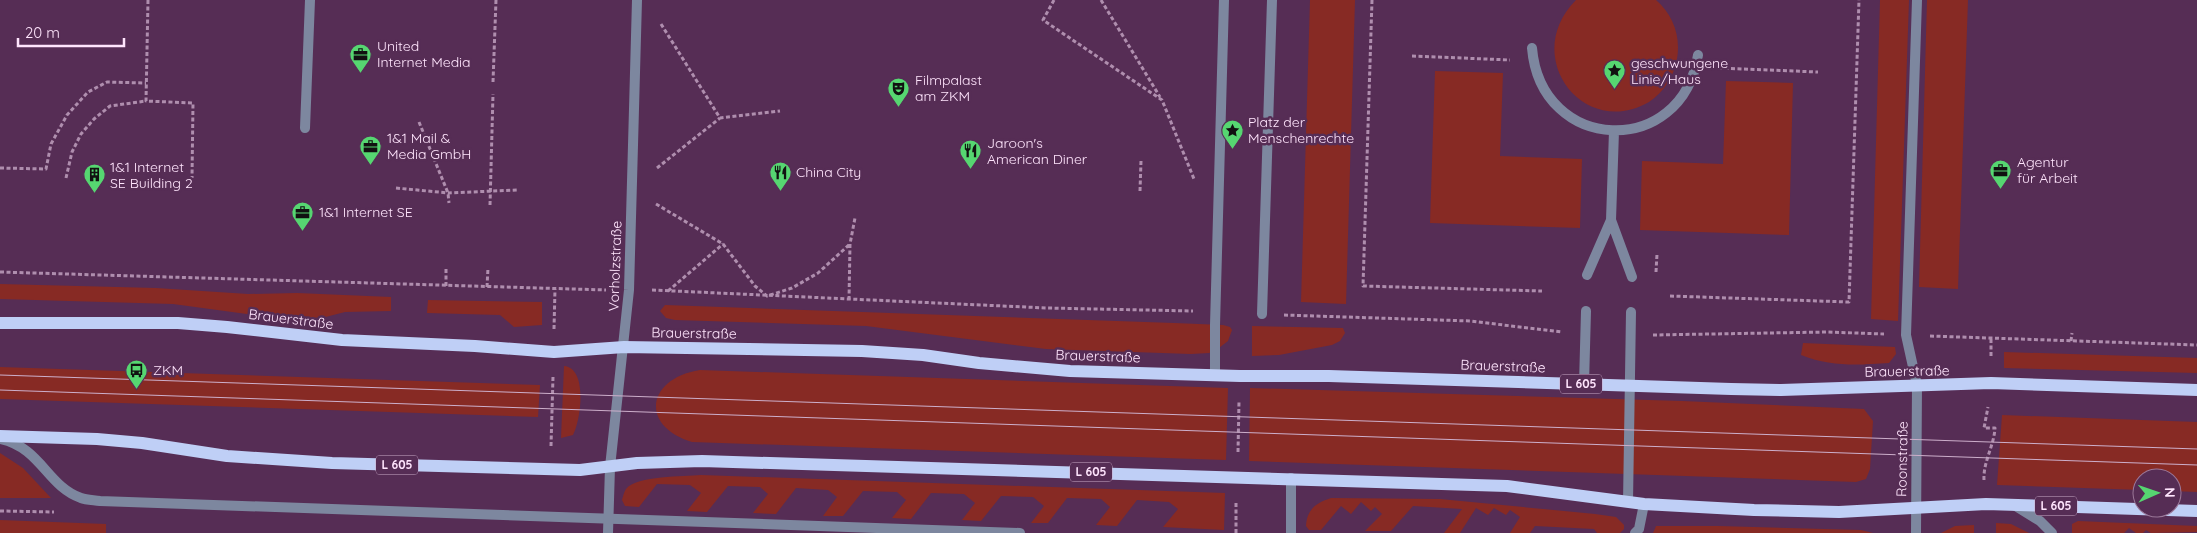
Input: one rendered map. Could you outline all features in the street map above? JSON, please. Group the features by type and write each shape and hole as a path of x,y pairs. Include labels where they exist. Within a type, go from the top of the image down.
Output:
{"main road":[{"name":"Brauerstraße","path":"0,323 178,323 342,340 475,346 554,352 624,347 862,351 922,355 979,364 1047,369 1215,375 1329,376 1781,390 1991,383 2197,390"},
{"name":"L 605","path":"0,437 106,440 142,443 228,456 281,460 550,469 610,467 654,462 702,461 1507,486 1644,504 1839,512 1986,504 2197,510"}],"street":[{"path":"306,128 310,0"},
{"name":"Vorholzstraße","path":"608,533 610,467 629,290 637,0"},
{"path":"1215,375 1215,312 1224,0"},
{"path":"1262,314 1272,0"},
{"name":"Roonstraße","path":"1916,533 1917,384 1906,335 1917,0"},
{"path":"1532,48 1533,61 1540,83 1545,93 1561,110 1570,118 1591,127 1614,131 1644,126 1670,110 1689,86 1696,67 1698,54"},
{"path":"1587,275 1611,220 1614,131"},
{"path":"1611,220 1632,277"},
{"path":"1584,384 1586,311"},
{"path":"1628,502 1631,312"},
{"path":"0,437 27,449 59,484 70,492 81,498 100,501 1020,533"},
{"path":"1290,478 1291,533"},
{"path":"1635,533 1640,529 1644,504"},
{"path":"2014,505 2040,521 2052,533"}],"path":[{"path":"146,101 148,0"},
{"path":"493,82 496,0"},
{"path":"1054,0 1043,20 1162,100"},
{"path":"1101,0 1162,100 1195,182"},
{"path":"1372,0 1363,286 1542,292"},
{"path":"1670,296 1849,302 1859,0"},
{"path":"657,17 720,118"},
{"path":"1412,56 1533,61"},
{"path":"1696,67 1818,72"},
{"path":"0,168 46,169 51,144 67,115 88,92 107,82 146,83"},
{"path":"490,205 493,94"},
{"path":"66,178 72,152 82,134 94,119 110,106 146,101 193,103 192,178"},
{"path":"768,296 755,286 723,244 631,189 720,118 780,111"},
{"path":"420,122 448,193 449,203"},
{"path":"1140,191 1141,162"},
{"path":"396,188 448,193 517,190"},
{"path":"849,300 850,244 855,218"},
{"path":"668,291 723,244"},
{"path":"768,296 792,288 818,273 850,244"},
{"path":"1656,278 1657,254"},
{"path":"446,267 446,286"},
{"path":"487,287 488,268"},
{"path":"0,272 668,291 1047,308 1215,312"},
{"path":"550,469 555,289"},
{"path":"1262,314 1470,321 1534,330 1585,333"},
{"path":"1630,335 1827,332 2197,345"},
{"path":"2071,341 2072,333"},
{"path":"1986,504 1984,470 1994,442 1995,428 1984,428 1991,383 1991,339"}],"shaded area":[{"path":"1310,0 1355,0 1346,304 1301,302"},
{"path":"1576,0 1656,0 1667,12 1677,34 1678,50 1676,65 1664,88 1649,102 1625,111 1602,110 1582,101 1567,86 1557,67 1554,45 1560,22"},
{"path":"1880,0 1909,0 1898,321 1871,319"},
{"path":"1927,0 1968,0 1958,289 1919,287"},
{"path":"1435,71 1503,73 1500,156 1582,159 1580,228 1430,223"},
{"path":"1726,81 1793,83 1789,235 1640,230 1642,161 1723,164"},
{"path":"0,284 156,288 248,294 297,293 391,297 391,311 345,312 306,322 173,304 0,299"},
{"path":"428,300 542,302 542,325 514,327 500,315 427,313"},
{"path":"665,305 1223,325 1230,327 1232,330 1228,341 1215,351 1209,353 1046,349 866,326 675,320 666,318 660,311"},
{"path":"1252,326 1343,328 1345,333 1340,341 1332,345 1279,355 1252,356"},
{"path":"1803,343 1895,347 1896,354 1889,363 1855,365 1823,362 1801,355"},
{"path":"2004,352 2197,358 2197,373 2004,368"},
{"path":"564,366 572,369 577,376 580,385 580,407 573,435 561,438"},
{"path":"0,367 540,385 538,417 0,399"},
{"path":"700,370 1228,388 1226,460 692,442 675,434 663,425 657,414 656,403 660,392 669,382"},
{"path":"1250,388 1682,401 1864,409 1873,421 1870,469 1866,479 1856,482 1249,461"},
{"path":"2002,415 2197,422 2197,492 2182,491 2182,468 2132,468 2132,490 1997,485"},
{"path":"0,453 23,468 51,498 0,498"},
{"path":"701,475 1225,493 1224,530 1163,527 1178,509 1169,502 1137,500 1117,526 1096,525 1110,507 1101,499 1067,498 1048,523 1031,523 1044,506 1033,497 1001,496 981,521 962,520 975,503 964,494 931,493 911,519 892,518 906,500 897,492 863,491 843,516 823,516 837,497 828,490 796,488 776,514 753,513 768,494 760,487 728,486 707,512 687,511 701,493 690,485 657,484 639,507 625,506 622,500 626,489 640,481"},
{"path":"1331,498 1440,499 1595,514 1616,517 1624,525 1624,529 1620,533 1597,533 1594,529 1535,526 1530,533 1510,533 1520,517 1510,510 1506,515 1494,508 1488,515 1476,508 1460,533 1444,533 1462,509 1413,506 1391,531 1365,531 1382,514 1375,507 1371,511 1361,502 1351,514 1341,506 1321,530 1309,530 1306,526 1310,511 1321,502"},
{"path":"0,520 106,524 106,533 0,533"},
{"path":"2078,521 2197,526 2197,532 2151,533 2146,530 2143,533 2136,533 2129,528 2124,533 2072,533 2072,524"},
{"path":"1996,523 2011,524 2029,533 1996,533"},
{"path":"1974,525 1974,533 1941,533 1955,526"},
{"path":"1656,526 1861,530 1873,533 1653,533"}],"tram line":[{"path":"0,375 2197,449"},
{"path":"0,390 2197,465"}],"place":[{"name":"United Internet Media","path":"361,73"},
{"name":"geschwungene Linie/Haus","path":"1615,90"},
{"name":"Filmpalast am ZKM","path":"899,107"},
{"name":"Platz der Menschenrechte","path":"1232,149"},
{"name":"1&1 Mail & Media GmbH","path":"371,165"},
{"name":"Jaroon's American Diner","path":"971,170"},
{"name":"Agentur für Arbeit","path":"2001,189"},
{"name":"China City","path":"780,191"},
{"name":"1&1 Internet SE Building 2","path":"94,194"},
{"name":"1&1 Internet SE","path":"303,231"},
{"name":"ZKM","path":"137,389"}]}
